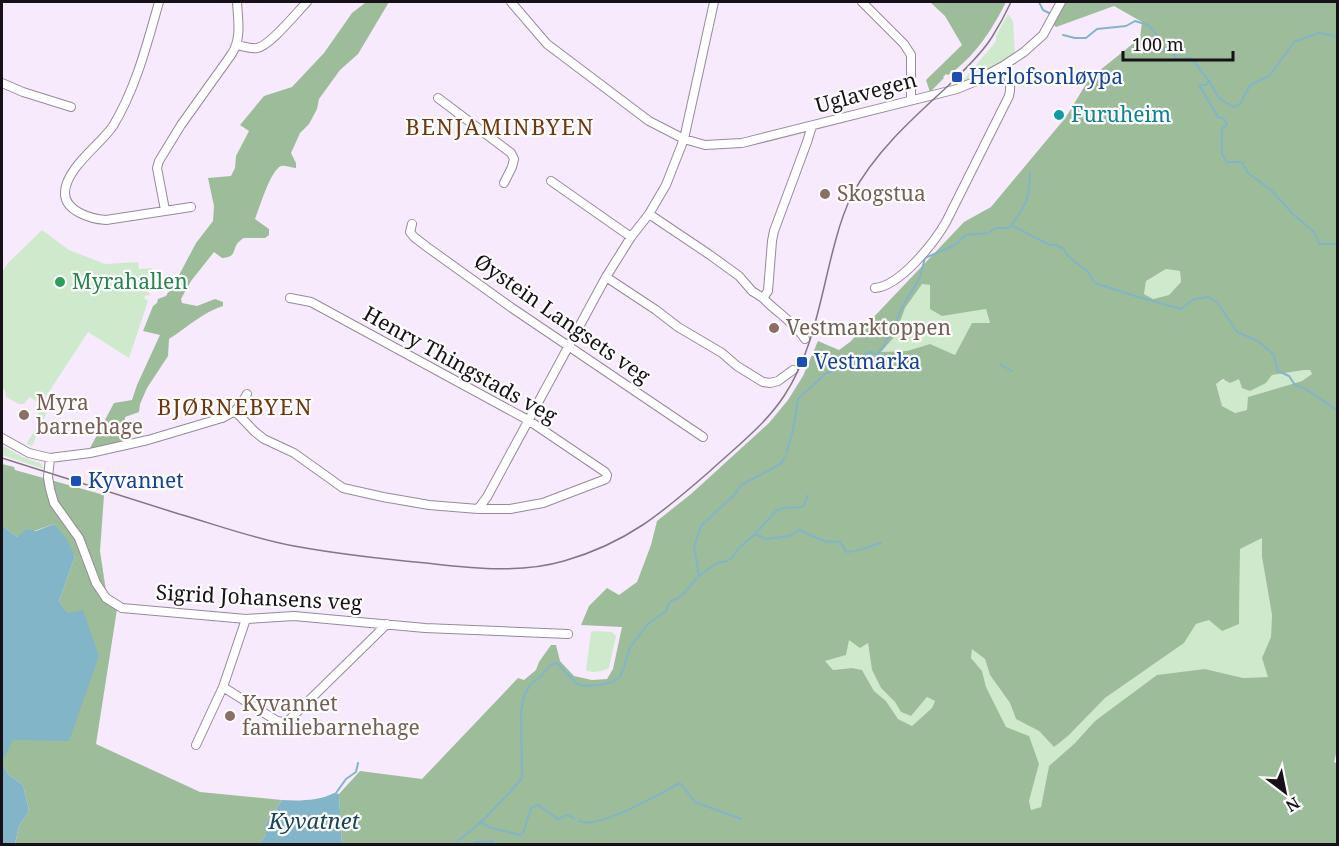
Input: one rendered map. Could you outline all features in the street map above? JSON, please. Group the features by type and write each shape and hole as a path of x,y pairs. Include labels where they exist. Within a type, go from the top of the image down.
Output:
{"street":[{"path":"159,2 140,68 128,97 112,127 84,156 68,179 65,196 69,205 96,220 191,207"},
{"path":"165,210 157,168 159,161 181,125 237,45 237,2"},
{"path":"237,45 255,48 262,46 278,33 307,2"},
{"name":"Uglavegen","path":"511,2 547,44 649,121 684,139 705,145 742,142 957,89 1003,66 1024,52 1043,35 1061,2"},
{"path":"234,411 264,439 294,453 344,488 429,505 478,508 487,497 606,277 631,237 649,214 666,184 684,139 714,2"},
{"path":"862,2 904,44 911,55 911,100"},
{"path":"875,288 887,285 913,264 946,222 1009,96 1010,80 1003,66"},
{"path":"2,83 71,107"},
{"path":"438,98 511,153 514,159 504,183"},
{"path":"763,298 768,291 774,231 812,126"},
{"path":"551,181 631,237"},
{"path":"649,214 739,276 752,291 792,324 805,339"},
{"name":"Øystein Langsets veg","path":"412,224 410,232 427,247 512,308 703,437"},
{"path":"606,277 764,382 778,381 794,370"},
{"name":"Henry Thingstads veg","path":"290,298 311,302 528,420 607,475 602,481 543,503 510,509 478,508"},
{"path":"2,438 29,453 50,458 90,453 148,440 222,418 234,411 247,394"},
{"name":"Sigrid Johansens veg","path":"50,458 48,477 54,503 79,538 96,583 106,598 122,608 246,619 294,616 425,628 568,634"},
{"path":"196,745 223,687 246,619"},
{"path":"223,687 280,723 288,721 387,624"}],"green space":[{"path":"365,2 389,2 358,54 340,70 319,99 317,109 309,124 300,133 291,153 296,168 281,166 269,182 255,219 269,229 269,235 265,238 243,238 237,243 230,257 222,258 214,252 191,281 181,299 182,303 197,306 215,299 223,302 223,306 202,316 169,339 168,356 147,388 139,412 125,417 124,442 89,450 114,403 132,400 160,335 143,331 153,306 158,299 166,296 196,243 213,221 214,206 208,178 231,176 235,168 236,156 249,131 240,125 264,96 292,87 324,53 352,13"},
{"path":"930,2 1006,2 995,23 974,52 957,68 948,75 946,74 930,92 926,80 962,45 945,16"},
{"path":"1064,2 1337,2 1338,755 1336,754 1334,762 1338,764 1337,844 342,844 339,794 360,771 422,779 518,678 524,680 536,670 551,645 556,645 560,661 574,676 592,680 607,679 613,669 622,627 581,625 589,606 607,588 619,595 637,582 657,521 691,494 769,423 788,400 803,376 818,341 839,350 850,342 964,222 991,207 1066,117 1089,79 1140,38 1142,22 1114,6 1056,27 1053,24","holes":["1166,269 1180,271 1181,282 1169,295 1153,299 1144,294 1146,281","922,284 930,285 930,309 942,316 986,309 990,323 972,323 955,355 930,344 907,351 881,352 895,336 905,308","1304,370 1310,370 1312,374 1302,381 1248,397 1247,410 1235,413 1222,406 1216,384 1223,379 1230,383 1239,379 1242,388 1250,391 1266,383 1272,375","1262,538 1262,557 1272,615 1271,637 1262,658 1268,677 1243,678 1205,669 1157,675 1095,721 1049,766 1041,807 1031,810 1029,801 1039,764 1029,736 1006,727 986,687 982,671 971,658 972,649 985,659 990,675 1010,703 1016,719 1039,731 1054,747 1105,698 1184,643 1196,624 1209,620 1222,631 1239,624 1240,549","849,640 860,648 868,643 872,670 881,688 901,712 911,716 927,697 935,701 932,708 912,726 898,719 886,701 874,691 862,670 852,668 833,670 825,661 846,655"]},
{"path":"1008,14 1013,21 1015,54 960,86 996,41 996,36"},
{"path":"42,230 69,250 105,264 138,262 139,269 153,268 141,286 150,294 144,298 148,301 129,358 88,332 41,404 47,412 32,446 27,444 36,428 40,404 30,397 24,404 19,404 6,397 5,390 2,388 2,272 8,263"},
{"path":"1166,269 1180,271 1181,282 1169,295 1153,299 1144,294 1146,281"},
{"path":"921,284 930,285 942,316 986,309 990,323 972,323 955,355 930,344 907,351 881,352 895,336 905,308"},
{"path":"1310,370 1312,374 1302,381 1249,397 1247,410 1235,413 1222,406 1216,384 1222,381 1241,379 1266,383 1272,375"},
{"path":"2,445 22,457 40,463 44,469 2,455"},
{"path":"2,464 14,467 15,470 104,495 100,551 106,591 118,603 96,744 200,792 282,800 266,823 266,835 259,844 15,844 19,826 29,811 23,785 9,775 2,763 67,614 59,601 75,556 54,524 17,537 2,525"},
{"path":"1262,537 1262,557 1272,615 1271,637 1263,658 1269,677 1243,678 1205,669 1095,721 1049,766 1041,807 1031,810 1029,801 1039,764 1006,727 986,687 982,671 971,658 972,648 985,659 990,675 1010,703 1016,719 1039,731 1054,747 1105,698 1184,643 1196,624 1209,620 1239,624 1240,549"},
{"path":"591,632 612,632 616,636 609,668 595,672 586,670"},
{"path":"848,640 868,643 872,670 881,688 901,712 911,716 927,697 935,701 932,708 912,726 898,719 886,701 874,691 862,670 852,668 833,670 825,661 846,655"}],"water":[{"path":"54,524 66,538 75,556 59,601 67,613 83,610 99,656 69,741 13,740 2,763 2,525 17,537 27,529 36,531"},
{"path":"2,763 9,775 23,785 29,811 19,826 15,844 2,844"},
{"name":"Kyvatnet","path":"334,793 339,794 342,844 259,844 266,835 266,823 282,800 315,799"}],"waterway":[{"path":"1039,2 1043,10 1049,13"},
{"path":"1063,35 1086,38 1097,29 1126,26 1135,21 1148,25 1157,35 1156,40 1166,51 1174,47 1176,51 1174,56 1178,59 1191,58 1219,98 1233,107 1240,104 1250,85 1269,76 1294,42 1319,33 1335,36 1338,40"},
{"path":"1209,81 1206,85 1199,85 1218,117 1224,119 1227,124 1222,129 1222,154 1227,162 1242,162 1248,173 1271,190 1315,233 1319,244 1338,245"},
{"path":"1011,225 1026,201 1030,173"},
{"path":"786,454 798,399 825,374 846,366 856,358 870,352 877,354 884,346 920,277 925,258 955,245 966,235 989,233 995,228 1009,228 1011,225 1050,245 1064,249 1068,256 1088,272 1095,283 1181,309 1194,299 1208,297 1217,302 1237,332 1258,341 1274,355 1278,371 1289,376 1295,385 1306,389 1338,411"},
{"path":"1000,364 1012,371"},
{"path":"699,576 694,547 701,526 735,494 741,485 779,465 785,458"},
{"path":"756,533 777,510 802,507 808,495"},
{"path":"455,844 484,819 522,778 521,712 524,696 530,685 550,665 557,663 576,683 582,686 612,682 620,677 630,647 648,624 666,611 671,601 683,594 697,578 712,566 732,558 738,549 755,534 766,539 790,536 799,530 824,541 840,542 846,552 881,543"},
{"path":"336,793 346,779 356,772 358,763"},
{"path":"579,821 588,822 614,816 680,783 695,802 741,819"},
{"path":"481,822 489,827 520,835 523,833 531,808 538,805 558,819 567,815 574,818"},
{"path":"473,844 493,841 491,844"}],"tram line":[{"path":"2,458 250,536 327,551 461,567 513,569 564,561 607,545 643,525 676,500 749,436 776,407 795,378 803,359 816,320 845,211 861,179 895,137 983,50 1011,2"}],"place":[{"name":"Herlofsonløypa","path":"957,77"},
{"name":"Furuheim","path":"1059,115"},
{"name":"Skogstua","path":"825,194"},
{"name":"Myrahallen","path":"60,282"},
{"name":"Vestmarktoppen","path":"774,328"},
{"name":"Vestmarka","path":"802,362"},
{"name":"Myra barnehage","path":"24,415"},
{"name":"Kyvannet","path":"76,481"},
{"name":"Kyvannet familiebarnehage","path":"230,716"}],"district":[{"name":"BENJAMINBYEN","path":"500,127"},
{"name":"BJØRNEBYEN","path":"235,407"}]}
